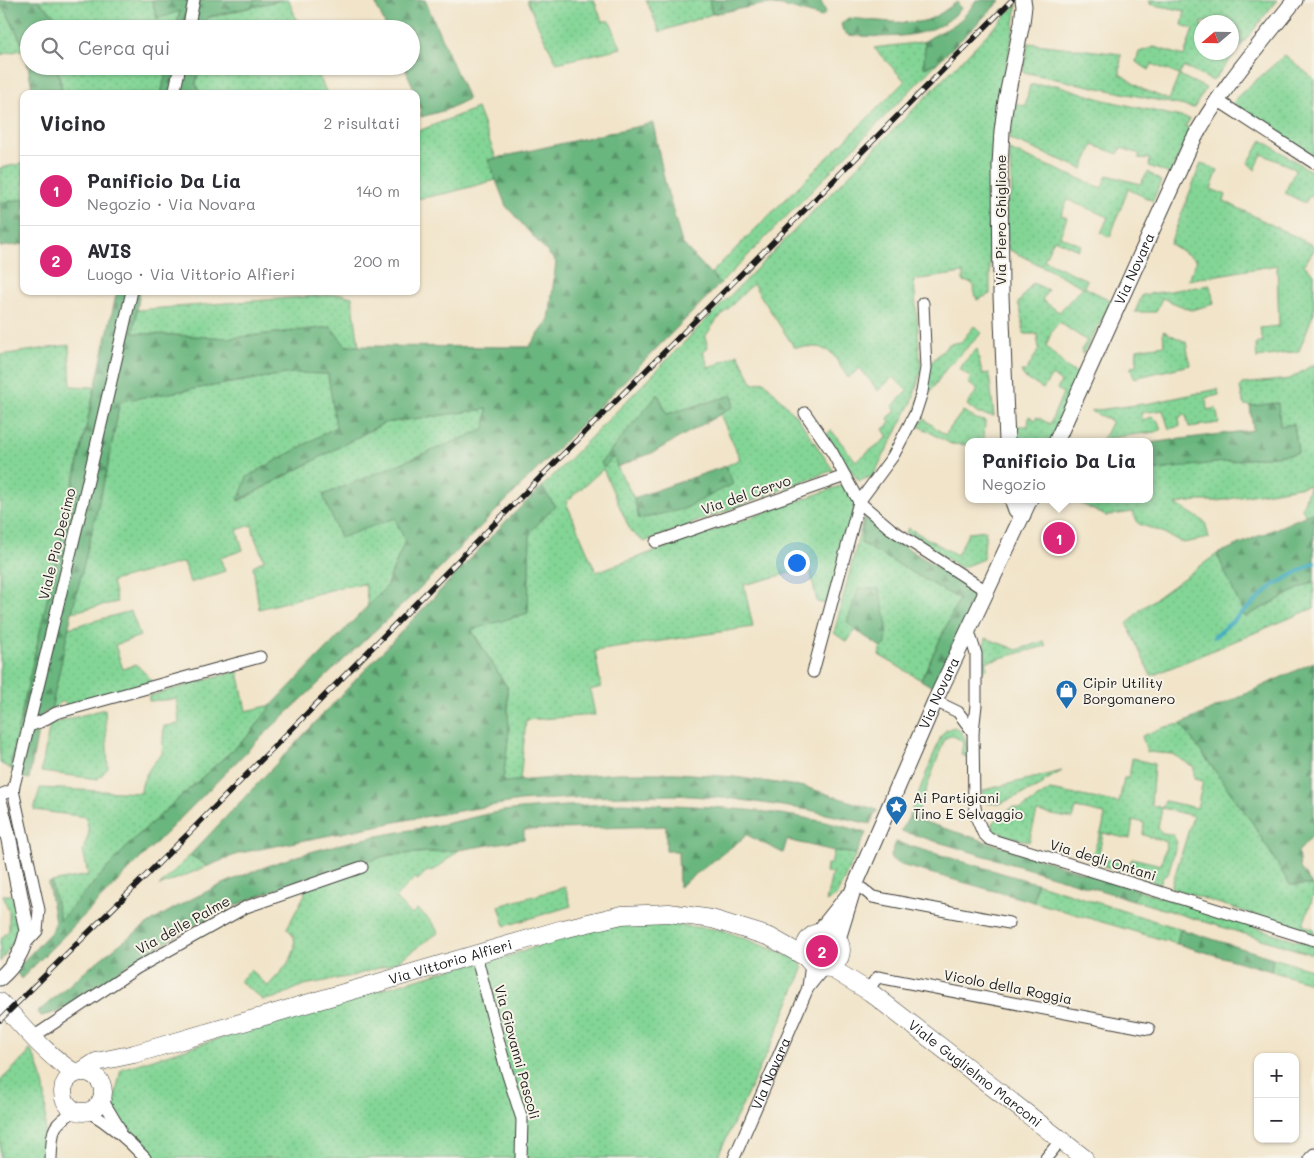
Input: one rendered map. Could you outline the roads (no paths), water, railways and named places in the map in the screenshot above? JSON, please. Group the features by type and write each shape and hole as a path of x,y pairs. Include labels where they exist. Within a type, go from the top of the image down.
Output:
{"main road":[{"name":"Via Piero Ghiglione","path":"1007,438 1001,295 1000,165 1004,116 1022,23 1023,0"},
{"name":"Via Novara","path":"1058,438 1191,144 1217,100 1295,0"},
{"path":"1013,503 1016,510 1023,515"},
{"name":"Via Novara","path":"839,947 854,887 935,701 988,592 1028,503"},
{"path":"0,804 27,931 24,946 0,978"},
{"name":"Via Novara","path":"814,935 854,887"},
{"name":"Via Vittorio Alfieri","path":"78,1072 96,1062 134,1054 563,929 622,915 669,913 712,919 770,937 818,964"},
{"path":"830,933 839,947 839,960 818,964 805,948 814,935 830,933"},
{"name":"Via Vittorio Alfieri","path":"770,937 814,935"},
{"name":"Viale Guglielmo Marconi","path":"839,947 867,990"},
{"name":"Viale Guglielmo Marconi","path":"818,964 867,990 1084,1158"},
{"path":"0,1002 36,1041 61,1064 78,1072 95,1076 102,1093"},
{"path":"36,1041 62,1092 66,1104 82,1111 94,1109 112,1070 134,1054"},
{"path":"62,1092 66,1080 78,1072"}],"street":[{"path":"190,20 194,0"},
{"path":"175,90 178,75"},
{"path":"1217,100 1314,163"},
{"name":"Viale Pio Decimo","path":"13,790 88,485 131,295"},
{"path":"813,672 859,502 893,456 915,414 922,392 926,368 923,303"},
{"path":"805,413 832,452 859,502 891,529 988,592"},
{"name":"Via del Cervo","path":"656,542 845,476"},
{"name":"Via degli Ontani","path":"969,632 976,654 976,705 972,732 974,801 977,819 983,833 989,839 1314,940"},
{"path":"29,726 56,713 260,657"},
{"path":"935,701 958,712 972,732"},
{"path":"0,795 13,790 39,910 37,931 24,946"},
{"name":"Via delle Palme","path":"36,1041 138,968 246,907 362,866"},
{"path":"854,887 873,897 1009,923"},
{"name":"Via Giovanni Pascoli","path":"476,955 506,1069 522,1119 522,1158"},
{"name":"Via Novara","path":"734,1158 818,964"},
{"name":"Vicolo della Roggia","path":"867,990 878,977 1150,1029"},
{"path":"102,1093 128,1140"},
{"path":"51,1158 55,1126 60,1120 82,1111 103,1120 128,1140 145,1158"},
{"path":"1046,1158 1061,1140"},
{"path":"1310,1158 1314,1154"}],"waterway":[{"path":"1214,637 1274,585 1314,563"}],"railway":[{"path":"0,1020 189,833 1012,0"}],"place":[{"name":"Panificio Da Lia","path":"1059,538"},
{"name":"Cipir Utility Borgomanero","path":"1067,710"},
{"name":"Ai Partigiani Tino E Selvaggio","path":"897,825"},
{"name":"AVIS","path":"822,951"}]}
